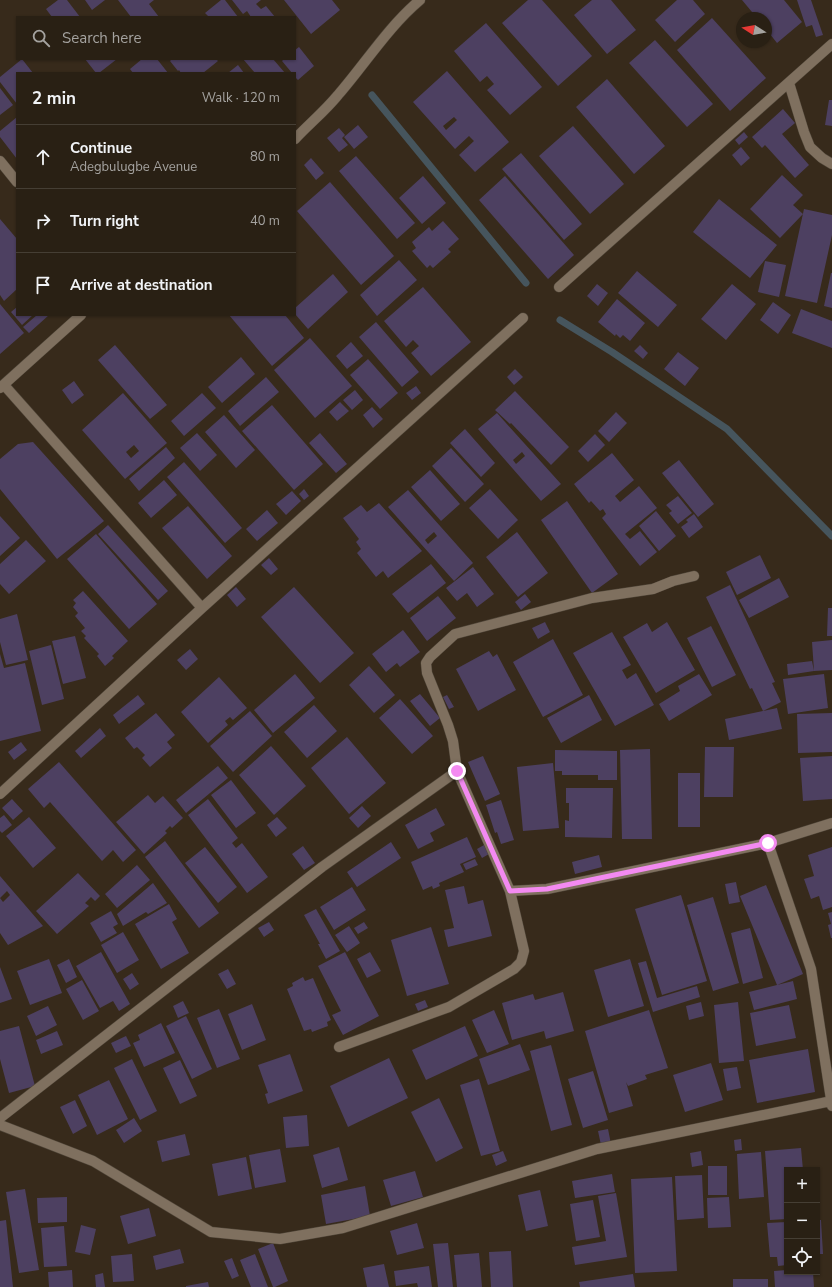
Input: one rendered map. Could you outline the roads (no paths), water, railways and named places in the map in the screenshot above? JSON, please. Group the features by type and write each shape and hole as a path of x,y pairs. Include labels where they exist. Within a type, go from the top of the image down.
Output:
{"street":[{"path":"296,138 338,95 376,47 412,6 420,0"},
{"path":"559,287 832,44"},
{"path":"789,83 810,147 822,158 832,164"},
{"path":"0,161 16,181"},
{"path":"80,316 2,387 202,608"},
{"path":"0,794 202,608 523,318"},
{"path":"339,1047 449,1007 514,969 522,962 524,950 510,891 457,771 448,725 427,673 426,664 430,657 455,634 592,598 653,589 694,576"},
{"path":"0,1118 322,867 457,771"},
{"path":"510,891 547,889 768,843 832,824"},
{"path":"768,843 811,969 832,1107"},
{"path":"0,1125 94,1161 211,1232 280,1239 343,1228 597,1149 832,1101"}],"waterway":[{"path":"372,95 526,283"},
{"path":"560,320 612,352 727,429 832,536"}]}
